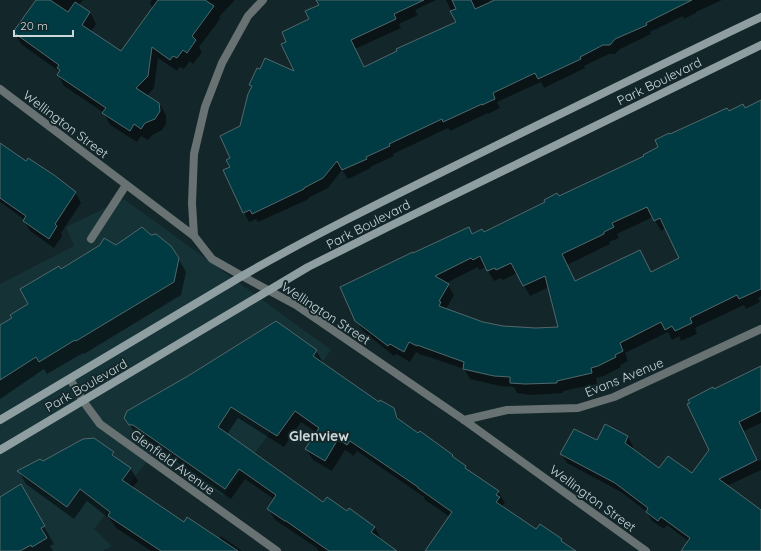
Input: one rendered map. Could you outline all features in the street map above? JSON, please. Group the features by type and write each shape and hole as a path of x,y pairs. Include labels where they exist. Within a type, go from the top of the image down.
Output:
{"main road":[{"name":"Park Boulevard","path":"0,420 242,276 319,233 761,17"},
{"name":"Park Boulevard","path":"0,450 308,267 761,45"}],"street":[{"path":"194,236 192,203 194,154 205,106 222,63 248,16 263,0"},
{"name":"Wellington Street","path":"0,89 194,236 212,259 296,305 464,420 646,551"},
{"path":"91,239 126,184"},
{"name":"Evans Avenue","path":"464,420 507,410 578,408 614,397 761,329"},
{"name":"Glenfield Avenue","path":"70,379 83,401 100,424 277,551"}],"shaded area":[{"path":"124,199 331,350 223,496 156,450 94,529 112,546 103,551 0,551 0,284 74,246 66,227"}],"building":[{"path":"36,0 50,0 68,12 75,2 90,12 82,25 121,51 158,0 205,0 214,6 192,36 196,40 187,53 183,50 177,58 173,56 170,60 152,47 148,76 136,88 159,103 160,111 155,119 145,123 141,129 134,124 130,131 102,113 106,108 57,75 60,70 57,68 59,65 13,32"},
{"path":"316,0 424,0 394,14 396,19 351,40 364,67 397,51 396,49 456,22 450,11 456,9 452,0 471,0 475,9 495,0 692,0 646,23 647,25 615,39 610,45 603,45 580,57 581,59 538,79 535,73 493,93 495,99 443,122 442,119 389,144 390,146 366,157 367,159 342,170 337,161 323,178 304,189 252,214 250,210 243,213 223,170 230,167 226,160 230,158 220,136 240,126 248,94 252,86 249,85 257,68 260,69 265,58 294,71 281,44 286,42 282,32 309,19 305,11 319,5"},
{"path":"761,100 761,289 739,299 737,295 690,318 692,323 675,331 672,326 665,330 661,322 620,343 623,351 615,355 616,357 591,368 592,373 557,381 557,383 510,383 510,377 494,376 463,369 464,362 409,342 404,352 390,344 388,346 355,321 340,287 469,227 472,234 482,229 484,232 545,202 544,200 557,193 559,196 644,156 643,155 658,147 655,140 669,133 670,134 727,108 729,111 743,104 745,108","holes":["647,207 654,221 660,218 679,258 651,272 640,250 575,281 562,254 604,234 604,232 614,227 612,223","480,256 487,271 495,268 496,270 511,263 523,286 545,276 558,327 536,328 503,326 483,322 439,306 441,302 439,301 449,284 435,276 471,258 473,260"]},
{"path":"0,143 26,161 28,158 76,192 55,224 57,226 49,239 23,221 26,216 0,198"},
{"path":"142,227 151,235 156,234 171,246 179,258 174,282 39,362 36,357 0,380 0,325 12,318 10,315 28,304 20,289 59,266 61,269 100,245 104,238 116,245"},
{"path":"276,321 317,350 313,356 379,402 380,400 394,408 397,418 418,433 420,431 453,455 452,456 466,466 465,468 499,491 496,495 500,497 496,502 536,529 540,524 562,539 561,541 576,551 425,551 452,512 350,441 347,445 338,439 325,461 305,449 319,428 295,411 277,436 231,407 218,427 323,502 327,497 347,511 349,508 375,527 371,532 397,551 329,551 267,509 276,495 239,469 225,489 133,425 129,425 124,418 127,411 188,376"},
{"path":"761,366 761,411 739,422 757,460 719,479 761,510 761,551 681,551 690,538 661,517 658,521 646,512 648,508 615,483 560,454 574,429 597,440 605,424 628,436 625,443 659,468 668,456 692,473 709,450 687,404 690,403 688,400 713,387 714,389"},
{"path":"94,438 114,452 112,455 131,468 122,480 184,522 187,517 238,551 161,551 108,516 110,512 80,489 67,507 17,471 40,459 43,461 83,439"},
{"path":"21,484 45,526 41,528 47,538 32,547 31,545 20,551 0,551 0,497"}],"district":[{"name":"Glenview","path":"319,436"}]}
